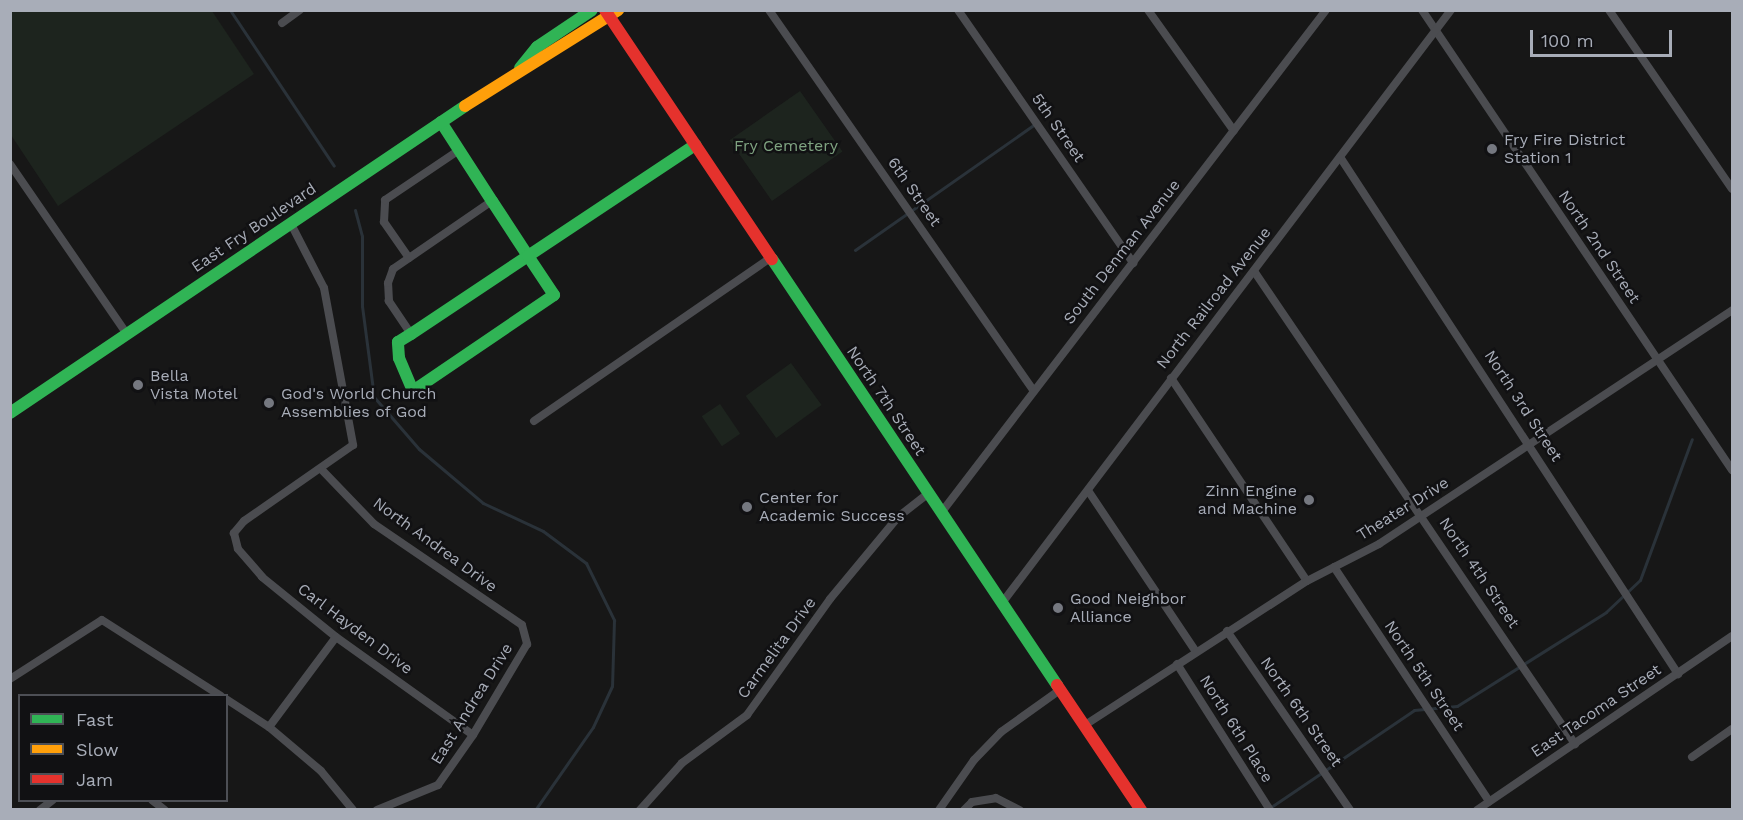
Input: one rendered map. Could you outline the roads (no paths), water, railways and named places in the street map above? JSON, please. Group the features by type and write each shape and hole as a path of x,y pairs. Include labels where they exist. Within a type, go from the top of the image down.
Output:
{"main road":[{"name":"East Fry Boulevard","path":"517,71 537,47 592,10"},
{"name":"East Fry Boulevard","path":"10,412 517,71 547,58 611,13"},
{"name":"North 7th Street","path":"611,13 770,258 1141,810"},
{"path":"441,122 492,201 528,256 554,295 412,391 399,358 398,342 411,334 528,256 695,145"}],"street":[{"path":"282,23 300,10"},
{"name":"6th Street","path":"769,10 1034,391"},
{"name":"5th Street","path":"958,10 1133,263"},
{"path":"1148,10 1234,131"},
{"name":"South Denman Avenue","path":"941,513 1326,10"},
{"name":"North 2nd Street","path":"1422,10 1732,470"},
{"name":"North Railroad Avenue","path":"1002,603 1089,492 1171,378 1451,10"},
{"path":"1610,10 1732,189"},
{"path":"409,258 384,222 385,200 459,150"},
{"name":"North 3rd Street","path":"1340,157 1531,444 1628,602 1678,674"},
{"path":"10,164 127,334"},
{"path":"411,334 389,302 388,283 393,268 492,201"},
{"path":"291,224 324,288 353,445 322,470"},
{"path":"534,421 770,258"},
{"name":"North 4th Street","path":"1254,271 1575,744"},
{"name":"Theater Drive","path":"1085,725 1307,581 1422,516 1732,310"},
{"path":"1171,378 1307,581"},
{"name":"Carl Hayden Drive","path":"322,470 243,521 234,533 238,549 262,577 336,637 473,735"},
{"name":"North Andrea Drive","path":"322,470 374,524 522,625 527,644"},
{"path":"1089,492 1196,652"},
{"name":"Carmelita Drive","path":"640,810 682,763 747,716 830,599 898,517 929,493"},
{"name":"North 5th Street","path":"1334,567 1489,801"},
{"path":"10,679 102,620 218,694"},
{"name":"North 6th Street","path":"1227,631 1350,810"},
{"name":"East Tacoma Street","path":"1477,810 1732,636"},
{"path":"269,727 336,637"},
{"name":"East Andrea Drive","path":"377,810 438,785 473,735 527,644"},
{"name":"North 6th Place","path":"1178,664 1270,810"},
{"path":"939,810 974,760 1001,732 1061,689"},
{"path":"228,700 269,727 321,771 353,810"},
{"path":"1692,756 1732,729"},
{"path":"964,810 972,802 996,798 1020,810"}],"waterway":[{"path":"230,10 334,166"},
{"path":"855,250 1035,124"},
{"path":"355,210 362,236 362,306 374,397 419,449 483,503 543,531 586,563 614,620 612,686 593,727 535,810"},
{"path":"1271,807 1414,710 1457,706 1606,612 1640,580 1692,439"}],"place":[{"name":"Fry Fire District Station 1","path":"1492,149"},
{"name":"Bella Vista Motel","path":"138,385"},
{"name":"God's World Church Assemblies of God","path":"269,403"},
{"name":"Zinn Engine and Machine","path":"1309,500"},
{"name":"Center for Academic Success","path":"747,507"},
{"name":"Good Neighbor Alliance","path":"1058,608"}],"park label":[{"name":"Fry Cemetery","path":"786,146"}]}
